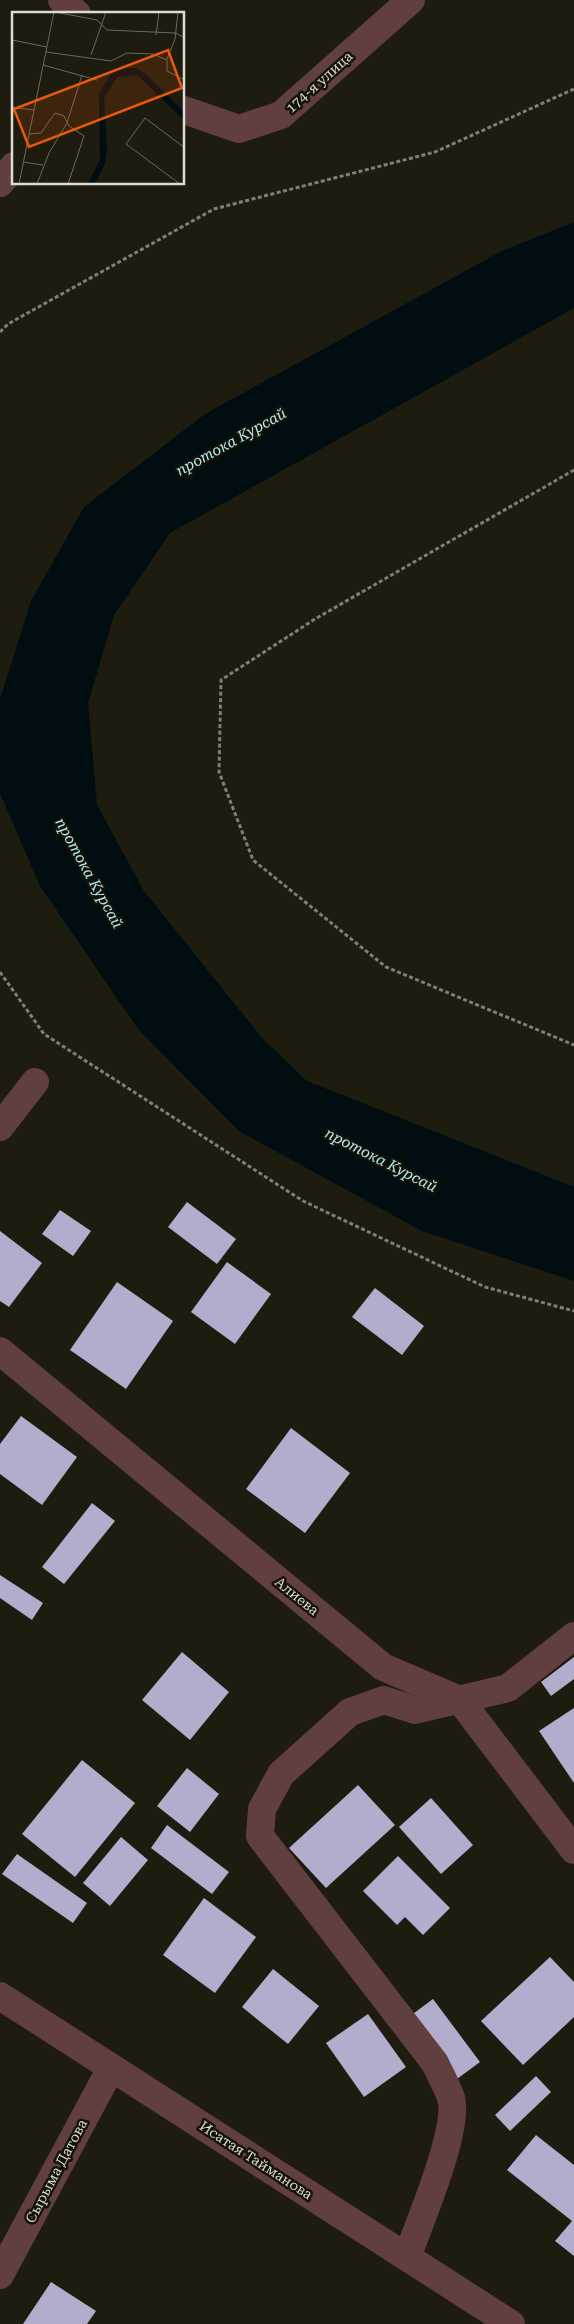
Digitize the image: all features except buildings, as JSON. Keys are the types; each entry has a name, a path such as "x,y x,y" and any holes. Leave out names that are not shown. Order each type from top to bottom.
{"street":[{"path":"62,0 75,12"},
{"name":"174-я улица","path":"185,110 239,129 281,116 411,0"},
{"path":"0,183 12,168"},
{"path":"0,1128 35,1082"},
{"name":"Алиева","path":"0,1351 383,1667 460,1700 574,1850"},
{"path":"407,2257 443,2156 452,2119 452,2099 434,2063 260,1836 262,1809 281,1774 350,1712 384,1700 415,1710 508,1688 574,1636"},
{"name":"Исатая Тайманова","path":"0,1996 511,2324"},
{"name":"Сырыма Датова","path":"0,2275 111,2068"}],"path":[{"path":"0,332 8,324 214,209 435,152 574,89"},
{"path":"574,470 315,619 221,680 219,772 253,860 386,967 574,1045"},
{"path":"0,972 44,1034 303,1201 486,1287 574,1311"}],"water":[{"name":"протока Курсай","path":"574,222 574,308 170,533 114,615 88,703 97,805 144,891 262,1038 307,1081 574,1187 574,1281 422,1231 239,1131 138,1029 40,886 0,793 0,699 31,601 84,507 205,414 502,251"}]}
